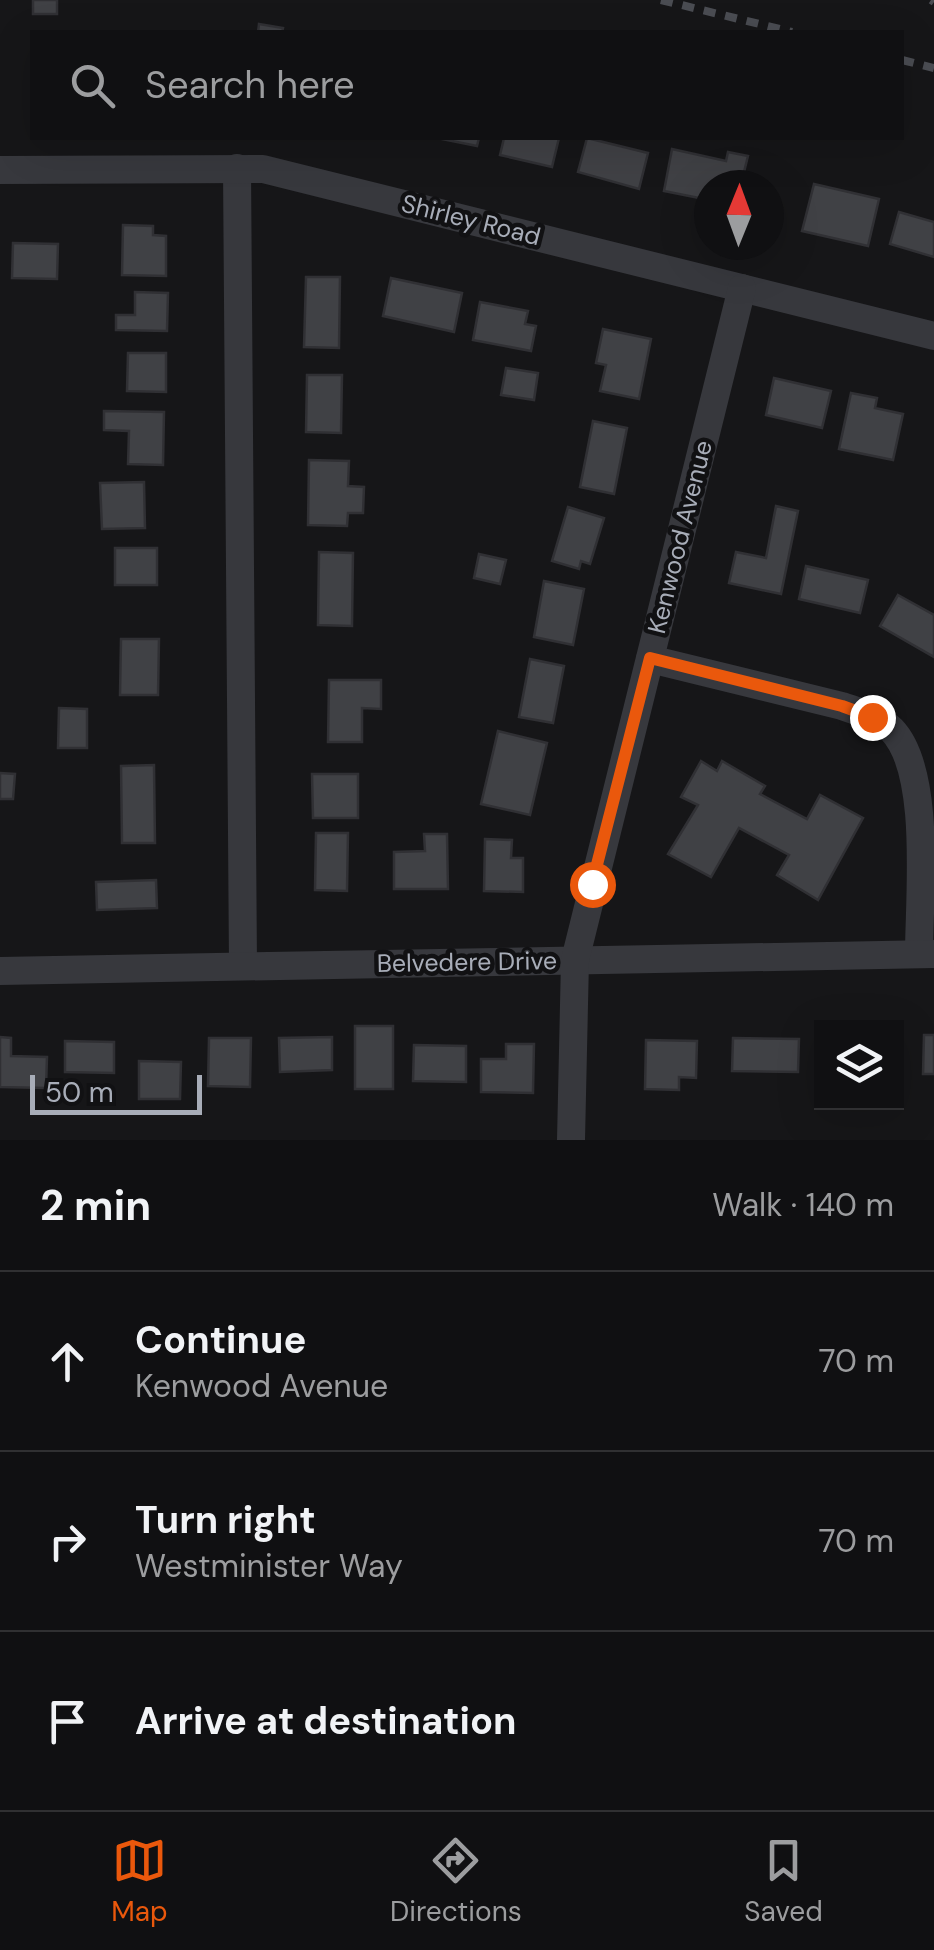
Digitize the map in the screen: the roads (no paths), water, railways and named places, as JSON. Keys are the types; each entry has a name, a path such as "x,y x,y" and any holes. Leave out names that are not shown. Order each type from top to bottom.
{"street":[{"path":"237,168 243,966"},
{"name":"Shirley Road","path":"0,170 263,169 934,336"},
{"name":"Kenwood Avenue","path":"571,1140 575,960 742,288"},
{"path":"650,658 842,706 891,729 908,759 919,807 927,954"},
{"name":"Belvedere Drive","path":"0,971 927,954"}],"railway":[{"path":"661,0 784,30"},
{"path":"904,60 934,68"}]}
